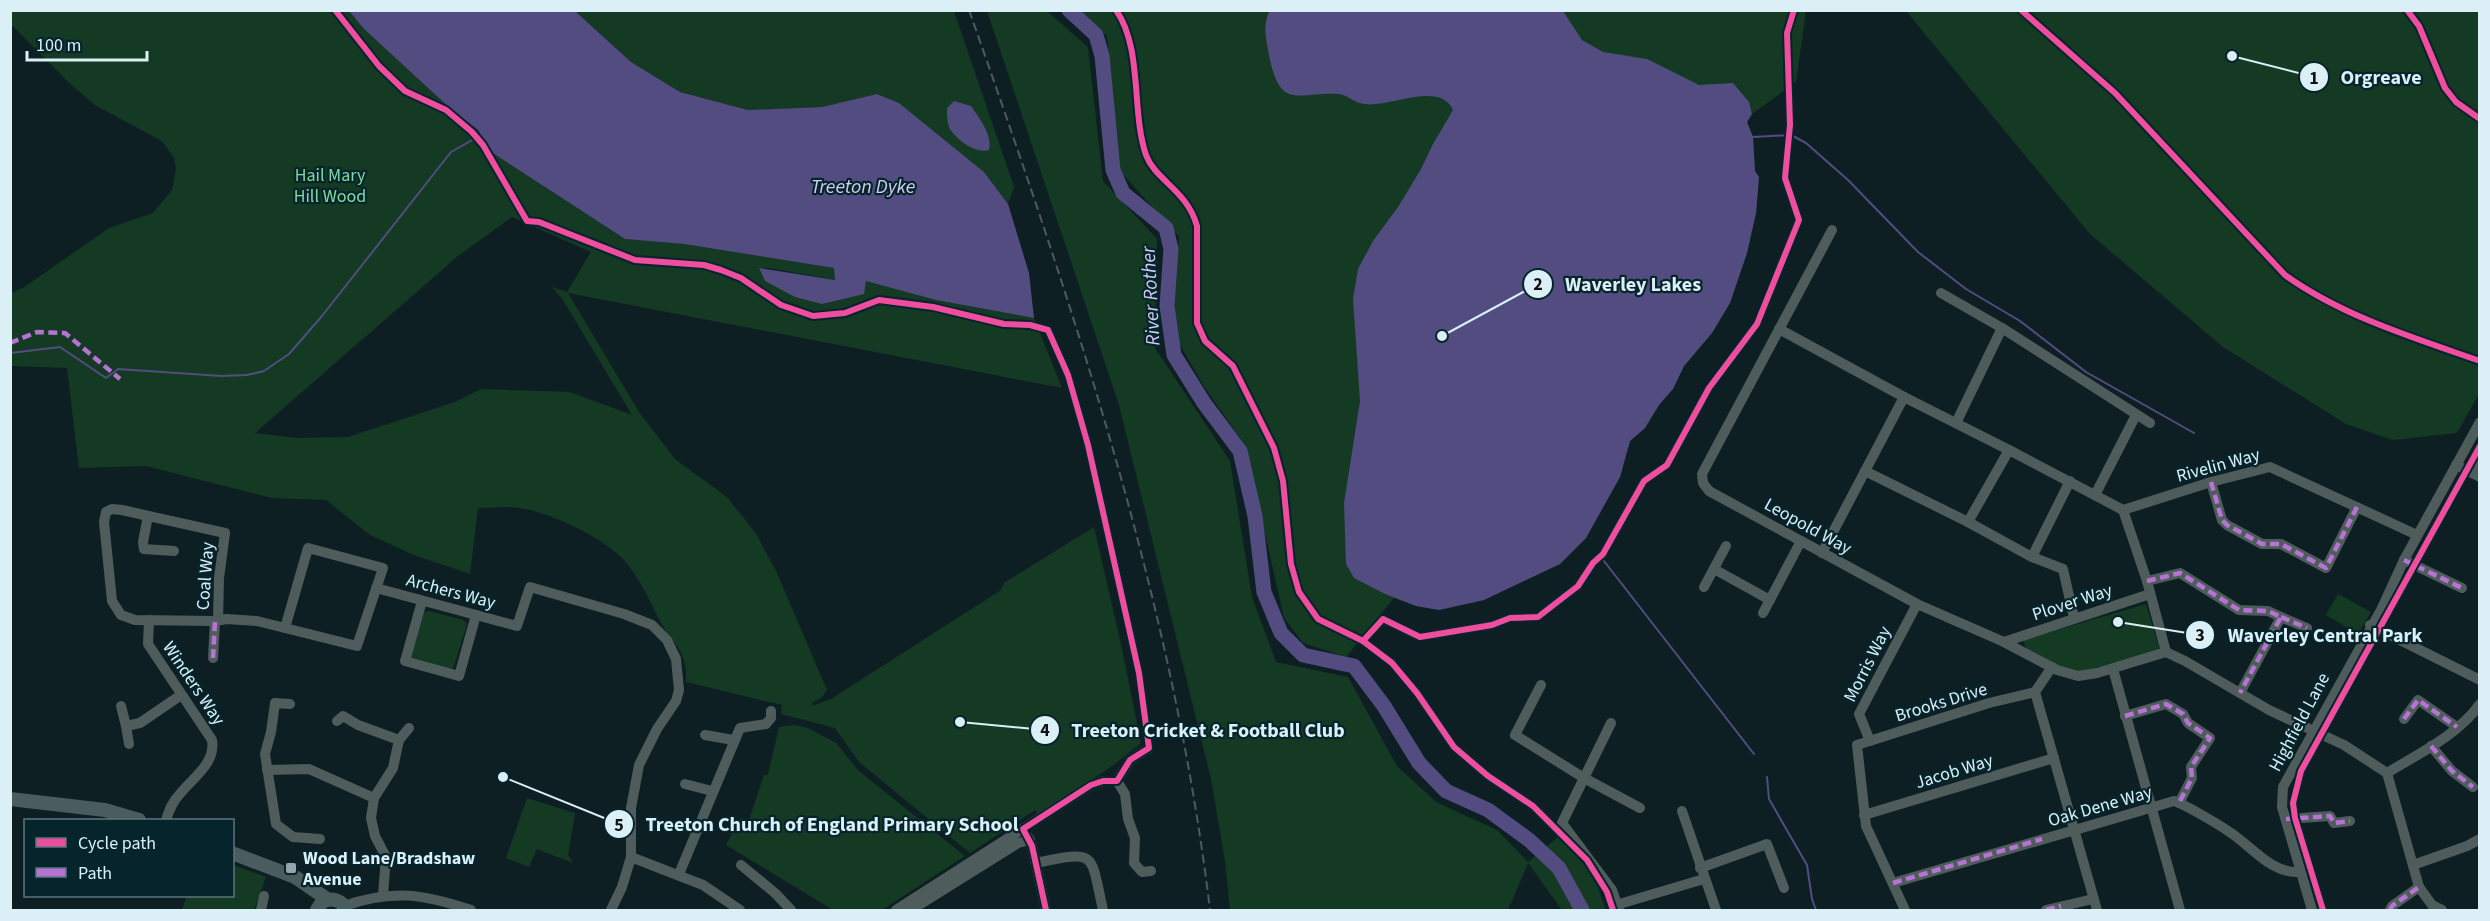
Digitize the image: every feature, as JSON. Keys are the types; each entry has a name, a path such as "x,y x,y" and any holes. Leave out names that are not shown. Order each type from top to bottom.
{"main road":[{"path":"10,799 105,810 136,819"},
{"path":"234,854 295,877 317,910 327,900"},
{"path":"299,882 327,900 337,900 345,908"}],"street":[{"name":"Leopold Way","path":"1832,230 1702,474 1703,483 1709,491 1917,604 2004,642 2052,667 2078,676 2113,669 2166,652"},
{"path":"1941,292 2002,328 2150,423"},
{"path":"1956,423 2002,328"},
{"path":"1779,329 1904,397 2070,481 2122,510 2147,581 2166,652 2312,731 2344,745 2387,773 2419,886 2432,905 2442,910"},
{"path":"1822,553 1904,397"},
{"path":"2095,495 2136,415"},
{"name":"Highfield Lane","path":"2312,910 2283,807 2283,787 2480,422"},
{"path":"1968,522 2009,450"},
{"path":"2456,465 2476,475 2480,459"},
{"name":"Rivelin Way","path":"2122,510 2211,482 2270,467 2417,535"},
{"path":"1865,471 1968,522 2032,557 2063,569 2074,618"},
{"path":"2032,557 2070,481"},
{"path":"2211,482 2224,523 2262,544 2281,544 2326,568 2357,507"},
{"path":"174,551 144,549 143,542 148,516 112,509 106,512 104,522 112,602 121,615 135,620 257,621 285,628 357,646 383,568 308,548 285,628"},
{"name":"Coal Way","path":"148,516 225,533 213,658"},
{"path":"1763,613 1802,541"},
{"path":"1704,587 1726,546"},
{"path":"2404,560 2462,588"},
{"path":"1714,569 1770,600"},
{"path":"2147,581 2180,573 2239,610 2268,611 2307,628"},
{"name":"Archers Way","path":"376,588 517,626 530,587 624,614 652,625 667,640 676,660 679,690 676,701 657,729 636,777 631,808 631,857"},
{"name":"Plover Way","path":"2004,642 2150,594"},
{"path":"422,600 405,661 459,676 476,615"},
{"name":"Morris Way","path":"1870,741 1859,714 1917,604"},
{"path":"2240,693 2281,617"},
{"name":"Winders Way","path":"149,620 148,644 212,740 213,750 207,765 177,796 166,819"},
{"path":"2370,625 2480,680"},
{"path":"2052,667 2035,692 2097,910"},
{"path":"2113,669 2180,910"},
{"path":"1541,685 1515,735 1584,778 1640,808"},
{"name":"Brooks Drive","path":"1864,815 1857,745 2035,692"},
{"path":"126,726 140,723 181,695"},
{"path":"2404,720 2418,700 2457,727"},
{"path":"290,704 275,703 265,754 276,824 294,837 320,839"},
{"path":"2125,716 2166,704 2182,714 2188,723 2210,738 2191,767 2192,778 2179,803"},
{"path":"121,706 129,744"},
{"path":"2387,773 2431,746 2457,727 2479,706"},
{"path":"679,874 733,740 740,728 766,724 771,717 771,711"},
{"path":"340,714 358,725 399,740"},
{"path":"1611,723 1562,823 1612,890 1618,908 1704,879"},
{"path":"383,895 386,857 372,827 374,798 393,768 399,740 409,728"},
{"path":"705,735 733,740"},
{"path":"2431,746 2452,771 2472,787"},
{"path":"896,910 1091,785 1117,781 1130,760 1149,748"},
{"name":"Jacob Way","path":"1864,815 2054,758"},
{"path":"267,770 309,769 374,798"},
{"path":"1117,781 1125,795 1128,819 1135,838 1134,863 1142,872 1151,872"},
{"path":"685,784 712,791"},
{"name":"Oak Dene Way","path":"1893,883 2174,801 2228,831 2254,854 2290,873 2300,872"},
{"path":"1682,811 1716,910"},
{"path":"1864,815 1866,826 1905,910"},
{"path":"2286,819 2330,816 2334,823 2350,821"},
{"path":"1023,829 1030,840 1046,910"},
{"path":"2413,865 2467,846 2480,839"},
{"path":"919,908 1018,843 1030,840"},
{"path":"1700,868 1767,844 1784,888"},
{"path":"1036,863 1074,855 1087,858 1093,864 1103,910"},
{"path":"611,910 622,886 631,857 679,874 720,895 740,910"},
{"path":"741,865 775,893 791,910"},
{"path":"2390,910 2392,906 2419,886"},
{"path":"345,908 383,895 416,896 445,901 471,910"},
{"path":"261,910 264,896"},
{"path":"2046,910 2093,899"}],"green space":[{"name":"Hail Mary Hill Wood","path":"11,11 349,11 364,29 453,111 478,130 491,152 625,239 684,244 835,268 836,280 759,268 765,281 865,280 936,300 1034,318 1062,388 568,293 639,412 675,459 727,497 757,535 777,573 827,690 822,697 812,703 812,706 831,699 1001,590 1004,583 1094,527 1141,743 1115,764 1038,815 1035,810 970,853 859,762 835,728 781,714 782,705 686,682 685,663 679,649 660,621 634,572 622,558 602,542 560,520 520,508 478,508 470,574 414,555 370,535 326,500 272,498 146,466 79,468 67,368 11,366 11,293 23,288 109,228 153,213 172,190 176,168 174,158 162,141 95,105 69,83 11,24","holes":["512,217 591,252 567,292 552,287 563,300 632,415 570,392 481,389 455,402 348,437 296,438 255,433 458,256"]},
{"path":"575,11 954,11 1014,187 1008,204 984,172 899,103 877,94 822,107 748,110 680,92 631,62"},
{"path":"987,11 1047,11 1088,47 1103,181 1157,239 1155,348 1230,461 1252,597 1276,662 1348,677 1397,766 1436,802 1497,830 1528,862 1558,837 1593,874 1606,910 1562,910 1528,863 1508,910 1230,910 1225,861 1211,779 1119,405"},
{"path":"1080,11 1806,11 1796,82 1752,114 1747,122 1753,137 1755,171 1759,177 1756,213 1747,253 1730,303 1712,333 1684,366 1673,389 1659,405 1645,428 1630,441 1620,477 1586,538 1560,564 1484,600 1439,610 1416,606 1394,598 1346,657 1303,643 1284,618 1245,445 1205,388 1176,338 1174,292 1179,237 1120,171 1107,36"},
{"path":"1906,11 2479,11 2479,394 2457,433 2393,440 2346,424 2223,347 2090,234"},
{"path":"2338,594 2371,612 2358,634 2326,615"},
{"path":"2146,604 2160,651 2079,672 2067,670 2027,651 2023,640"},
{"path":"429,611 463,620 467,624 451,670 411,657 424,612"},
{"path":"794,725 808,728 836,743 859,771 965,856 882,910 833,910 726,845 740,818 749,820 764,775 768,775 779,727"},
{"path":"527,798 575,813 568,855 573,863 537,849 529,867 506,858"},
{"path":"234,865 266,877 254,910 182,909 187,897 234,897"}],"water":[{"path":"1270,10 1563,11 1582,40 1603,52 1647,59 1699,85 1733,83 1749,102 1752,114 1747,122 1753,137 1755,171 1759,177 1756,213 1747,253 1730,303 1712,333 1684,366 1673,389 1659,405 1645,428 1630,441 1620,477 1586,538 1560,564 1484,600 1439,610 1416,606 1385,594 1354,578 1346,564 1344,503 1360,401 1353,299 1358,269 1373,241 1398,207 1421,169 1453,110 1446,101 1437,97 1413,97 1364,104 1339,94 1292,95 1285,91 1273,73 1265,32"},
{"name":"Treeton Dyke","path":"349,11 575,11 631,62 680,92 748,110 822,107 877,94 899,103 984,172 1008,204 1029,273 1034,318 936,300 866,281 864,294 822,304 795,297 765,281 759,268 835,280 834,268 684,244 625,239 491,152 478,130 453,111 364,29"},
{"path":"954,101 971,106 987,133 989,150 972,148 952,132 948,123 947,108"}],"waterway":[{"name":"River Rother","path":"1069,10 1096,35 1102,56 1113,170 1123,193 1166,228 1171,249 1167,306 1174,355 1204,403 1240,451 1255,516 1264,592 1281,633 1303,655 1354,666 1384,706 1419,763 1446,791 1488,810 1529,840 1559,868 1582,910"},
{"path":"10,353 60,347 106,378 118,369 221,376 247,375 264,371 289,354 322,316 451,152 481,135"},
{"path":"1753,137 1791,135 1806,143 1848,180 1918,252 1966,289 2020,321 2086,372 2194,433"},
{"path":"1604,561 1754,754"},
{"path":"1767,777 1769,799 1807,865 1816,910"}],"railway":[{"path":"969,10 1081,342 1145,567 1171,680 1193,795 1210,910"}],"marked path":[{"path":"10,343 37,332 65,333 120,379"},
{"path":"2211,482 2222,520 2227,525 2262,544 2281,544 2326,568 2357,507"},
{"path":"2404,560 2462,588"},
{"path":"2147,581 2180,573 2239,610 2268,611 2281,617 2240,693"},
{"path":"2281,617 2307,628"},
{"path":"213,658 215,621"},
{"path":"2404,719 2418,700 2457,727"},
{"path":"2125,716 2166,704 2183,714 2188,723 2210,738 2191,767 2192,778 2179,803"},
{"path":"2431,746 2452,771 2473,787"},
{"path":"2286,819 2330,816 2334,823 2350,821"},
{"path":"1893,883 2042,839"},
{"path":"2390,910 2392,906 2419,887"},
{"path":"2046,910 2061,906"}],"cycle path":[{"path":"335,10 379,66 405,91 446,110 472,132 483,145 527,221 539,222 635,260 704,265 721,270 741,278 781,305 813,316 845,313 879,300 933,307 1004,324 1030,325 1048,330 1068,375 1088,445 1139,673 1149,748 1130,760 1117,781 1103,781 1091,785 1023,829 1032,846 1046,910"},
{"path":"1116,10 1130,43 1139,119 1146,155 1156,172 1186,203 1197,226 1197,323 1205,341 1233,366 1274,448 1283,481 1291,564 1299,592 1318,619 1363,641 1392,663 1417,693 1454,747 1488,776 1533,806 1587,860 1607,892 1613,910"},
{"path":"1363,641 1383,619 1420,637 1492,625 1510,618 1538,617 1578,586 1593,563 1603,554 1644,481 1667,465 1709,388 1757,324 1799,220 1785,178 1790,125 1787,33 1794,10"},
{"path":"2021,10 2115,93 2285,275 2307,290 2354,314 2480,361"},
{"path":"2407,10 2419,26 2445,88 2456,102 2480,119"},
{"path":"2323,910 2295,818 2293,803 2301,771 2480,446"}],"place":[{"name":"Orgreave","path":"2232,56"},
{"name":"Waverley Lakes","path":"1442,336"},
{"name":"Waverley Central Park","path":"2118,622"},
{"name":"Treeton Cricket & Football Club","path":"960,722"},
{"name":"Treeton Church of England Primary School","path":"503,777"},
{"name":"Wood Lane/Bradshaw Avenue","path":"291,868"}]}
